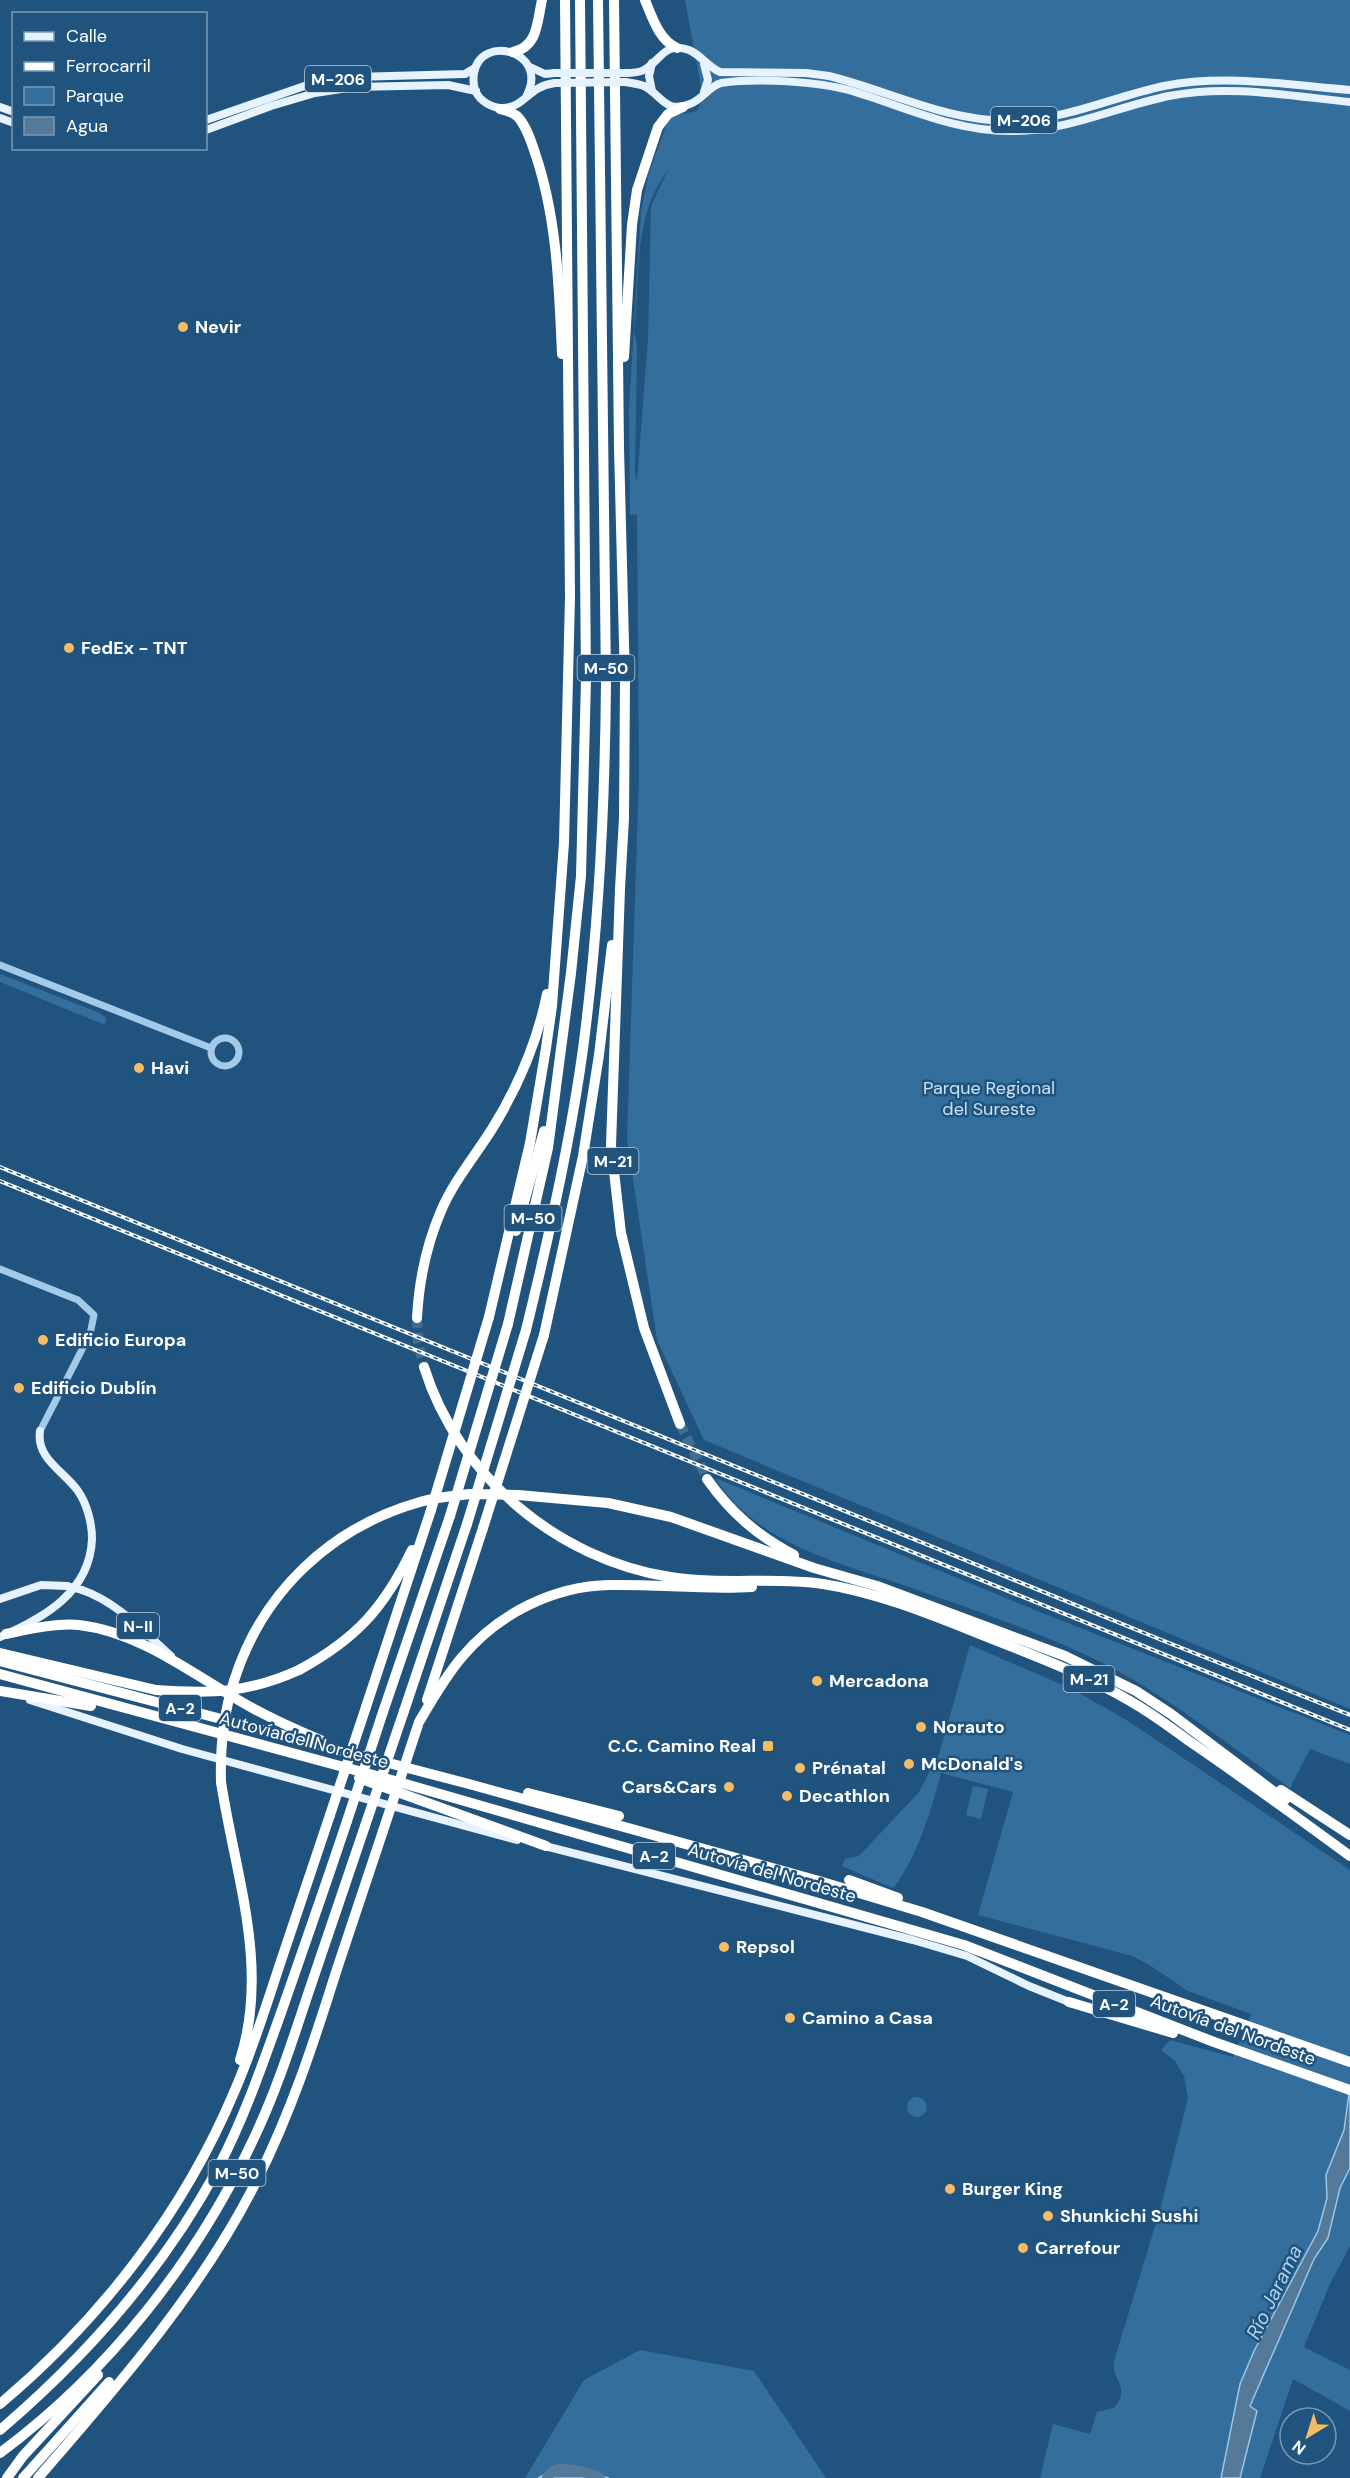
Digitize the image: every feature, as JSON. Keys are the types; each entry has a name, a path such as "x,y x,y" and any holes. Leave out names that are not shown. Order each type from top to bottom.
{"highway":[{"path":"513,52 523,50 534,38 542,0"},
{"name":"M-50","path":"0,2404 70,2340 126,2275 168,2216 235,2092 430,1514 489,1317 530,1143 546,1048 564,843 568,753 570,597 565,0"},
{"name":"M-50","path":"0,2430 35,2400 110,2326 158,2263 200,2200 250,2099 450,1516 508,1324 539,1193 553,1110 581,876 585,790 586,680 580,0"},
{"name":"M-50","path":"0,2453 50,2412 99,2365 156,2298 196,2245 237,2172 268,2106 467,1524 526,1330 549,1239 567,1151 579,1073 592,964 602,844 606,682 598,0"},
{"name":"M-50","path":"38,2478 174,2312 212,2258 256,2183 290,2109 314,2044 544,1335 583,1156 599,1055 620,889 624,818 625,712 614,0"},
{"path":"645,0 659,31 671,45 677,48"},
{"path":"620,475 632,225 637,190 658,127 668,114 683,107"},
{"path":"500,109 512,112 519,117 525,129 543,176 551,213 558,281 569,493"},
{"name":"M-21","path":"620,889 611,1145 621,1233 644,1328 680,1424"},
{"path":"417,1318 419,1282 438,1218 456,1184 506,1105 523,1071 537,1034 555,951"},
{"path":"489,1317 529,1191 546,1124 553,1110"},
{"name":"M-21","path":"424,1367 433,1397 467,1454 516,1506 564,1538 614,1563 669,1577 823,1584 869,1595 971,1630 1088,1678 1130,1701 1350,1856"},
{"name":"M-21","path":"707,1479 738,1518 793,1555 1065,1656 1136,1691 1209,1742 1350,1848"},
{"name":"M-21","path":"203,2155 231,2090 243,2050 252,1977 247,1909 228,1828 221,1782 225,1708 249,1641 278,1594 313,1558 351,1531 386,1513 422,1501 470,1494 518,1495 608,1503 671,1517 850,1578"},
{"path":"0,1651 156,1690 201,1694 239,1690 271,1682 323,1657 348,1639 372,1615 402,1571 430,1514"},
{"path":"419,1724 439,1687 462,1656 517,1610 539,1600 565,1591 609,1585 721,1589 791,1582"},
{"path":"3,1635 55,1625 79,1625 112,1632 190,1671 274,1721 359,1757"},
{"name":"Autovía del Nordeste","path":"0,1661 469,1784 819,1881 922,1912 1348,2062"},
{"name":"Autovía del Nordeste","path":"0,1674 291,1755 388,1779 964,1945 1214,2042 1350,2090"},
{"path":"0,1691 45,1697 176,1722"},
{"path":"1188,1740 1350,1864"},
{"path":"1209,1742 1350,1835"},
{"path":"291,1755 546,1846"},
{"path":"469,1784 486,1784 619,1815"},
{"path":"849,1880 905,1901 922,1912"},
{"path":"1069,2002 1182,2036 1214,2042"},
{"path":"7,2478 56,2418 104,2369 158,2300 196,2245"},
{"path":"23,2478 165,2319 212,2258"}],"main road":[{"path":"500,109 513,107 544,84 625,78 644,70 660,54 677,48"},
{"name":"M-206","path":"677,48 694,53 712,69 728,73 781,72 829,76 943,112 965,118 989,120 1033,120 1153,89 1197,81 1224,80 1350,90"},
{"name":"M-206","path":"207,120 316,82 353,77 465,74 475,68 490,52 500,50 513,52"},
{"path":"513,52 530,67 545,74 625,78 652,91 661,102 683,107"},
{"path":"703,60 708,80 704,92"},
{"path":"652,63 649,76 652,91"},
{"path":"527,95 532,85 530,67"},
{"path":"475,68 473,81 476,91"},
{"name":"M-206","path":"683,107 694,103 712,86 729,82 807,84 851,91 939,122 1010,132 1058,127 1168,96 1198,91 1264,93 1350,102"},
{"name":"M-206","path":"207,130 271,106 315,93 354,87 448,85 476,91 488,105 500,109"},
{"path":"3,1635 48,1612 64,1601 83,1578 90,1556 92,1531 84,1501 72,1484 44,1454 39,1442 40,1431"},
{"name":"N-II","path":"0,1599 41,1585 67,1586 95,1594 120,1610 190,1671"},
{"path":"0,1697 35,1701 216,1758 426,1816 913,1940 967,1956 1029,1986 1069,2002"}],"street":[{"path":"0,965 211,1048"},
{"path":"228,1039 235,1043 238,1056 231,1065 219,1065 213,1060 211,1048 219,1040 228,1039"},
{"path":"0,1269 78,1300 94,1315 90,1334 40,1431"}],"green space":[{"name":"Parque Regional del Sureste","path":"685,0 1350,0 1350,1709 704,1440 657,1340 627,1139 639,776 637,514 630,515 629,409 641,211 649,173 667,123 673,116 697,111 703,98","holes":["668,170 651,206 648,338 637,481 635,472 637,344 634,332 640,248 648,207 656,188"]},
{"path":"0,974 100,1013 106,1018 105,1025 0,982"},
{"path":"715,1478 1035,1610 1350,1735 1350,1764 1310,1749 1290,1788 1164,1699 1084,1654 1020,1627 828,1559 777,1535 754,1520 733,1501"},
{"path":"970,1645 1072,1689 1128,1721 1350,1870 1350,2246 1330,2284 1304,2347 1350,2370 1350,2411 1293,2379 1284,2406 1278,2406 1278,2424 1260,2478 1040,2478 1053,2424 1090,2434 1097,2412 1114,2408 1121,2395 1114,2361 1160,2210 1188,2098 1184,2076 1175,2061 1161,2050 1170,2040 1233,2057 1251,2014 1188,1991 1132,1956 978,1915 1013,1792 941,1773 916,1849 893,1888 842,1866 845,1859 859,1856 919,1792 939,1754"},
{"path":"973,1786 988,1789 981,1819 966,1815"},
{"path":"917,2097 924,2100 927,2107 924,2114 917,2117 910,2114 907,2107 910,2100"},
{"path":"640,2350 754,2371 826,2478 525,2478 584,2380"}],"water":[{"path":"1350,2086 1350,2168 1340,2188 1328,2238 1314,2259 1250,2406 1257,2411 1240,2478 1221,2478 1240,2384 1254,2351 1318,2231 1327,2198 1326,2175 1344,2130"},
{"path":"578,2471 609,2478 538,2478 546,2474"}],"waterway":[{"name":"Río Jarama","path":"547,2478 558,2469 574,2470 600,2478"}],"tunnel":[{"path":"417,1318 418,1342 424,1367"},
{"path":"680,1424 707,1479"}],"railway":[{"path":"0,1167 1350,1715"},
{"path":"0,1181 1350,1730"}],"place":[{"name":"Nevir","path":"183,327"},
{"name":"FedEx - TNT","path":"69,648"},
{"name":"Havi","path":"139,1068"},
{"name":"Edificio Europa","path":"43,1340"},
{"name":"Edificio Dublín","path":"19,1388"},
{"name":"Mercadona","path":"817,1681"},
{"name":"Norauto","path":"921,1727"},
{"name":"C.C. Camino Real","path":"768,1746"},
{"name":"McDonald's","path":"909,1764"},
{"name":"Prénatal","path":"800,1768"},
{"name":"Cars&Cars","path":"729,1787"},
{"name":"Decathlon","path":"787,1796"},
{"name":"Repsol","path":"724,1947"},
{"name":"Camino a Casa","path":"790,2018"},
{"name":"Burger King","path":"950,2189"},
{"name":"Shunkichi Sushi","path":"1048,2216"},
{"name":"Carrefour","path":"1023,2248"}]}
